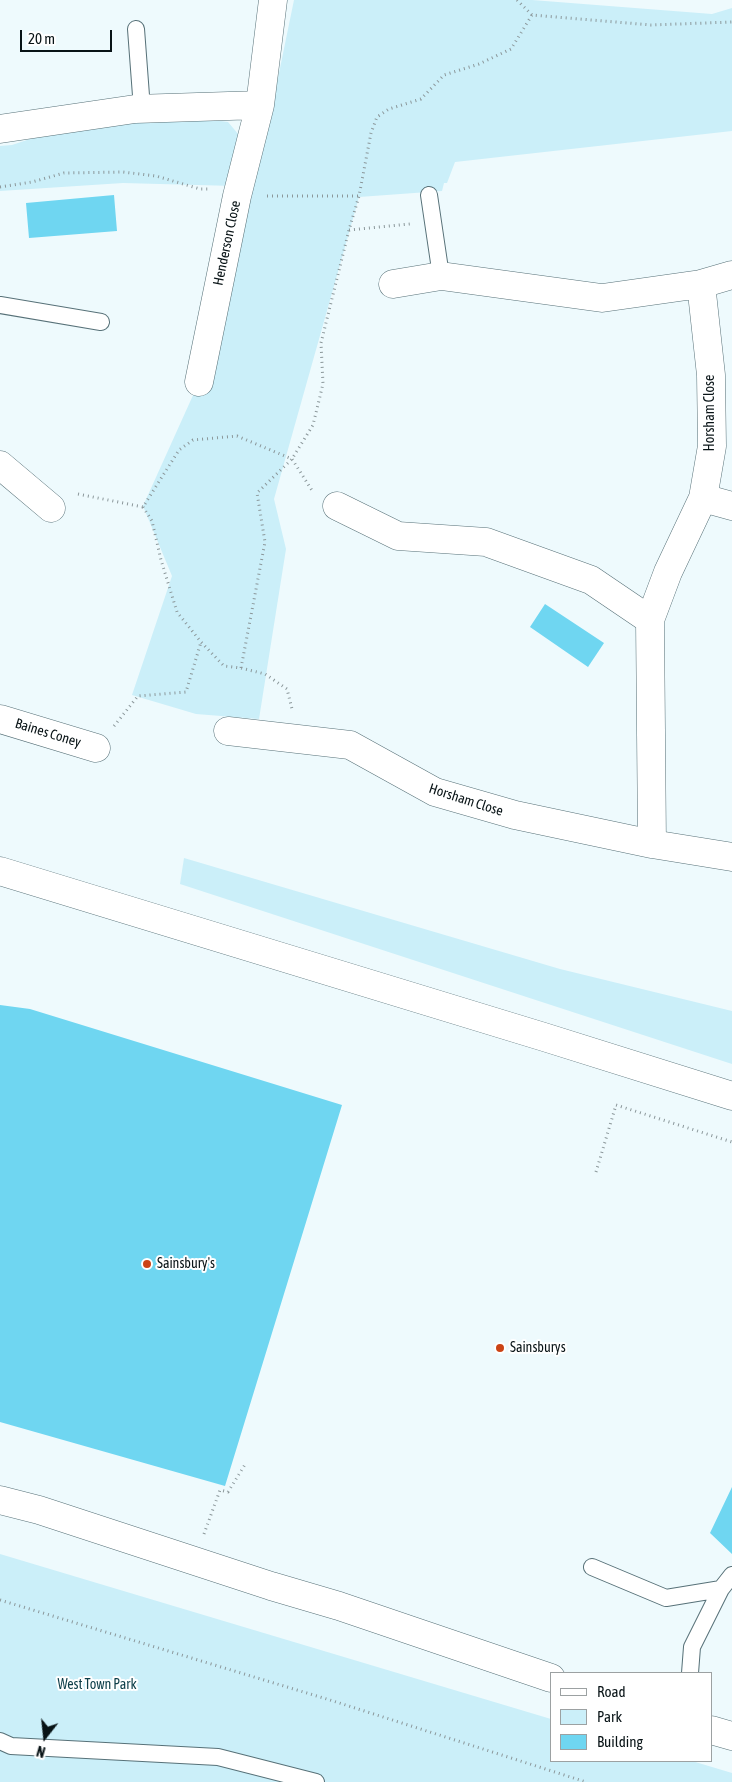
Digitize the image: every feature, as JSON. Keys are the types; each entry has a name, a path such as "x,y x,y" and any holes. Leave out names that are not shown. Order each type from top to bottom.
{"street":[{"name":"Henderson Close","path":"199,382 238,193 260,105 273,0"},
{"path":"0,129 142,109 260,105"},
{"path":"393,284 441,276 602,298 701,284 732,274"},
{"name":"Horsham Close","path":"652,844 650,620 668,572 703,498 712,446 711,375 701,284"},
{"path":"0,465 51,508"},
{"path":"703,498 732,506"},
{"path":"337,506 398,536 486,542 591,580 650,620"},
{"name":"Baines Coney","path":"0,719 96,748"},
{"name":"Horsham Close","path":"228,731 350,745 435,792 515,815 652,844 732,857"},
{"path":"0,871 732,1096"},
{"path":"0,1500 39,1510 338,1606 550,1678"},
{"path":"712,1730 732,1736"}],"lane":[{"path":"136,29 142,109"},
{"path":"429,195 441,276"},
{"path":"0,305 101,322"},
{"path":"592,1567 666,1598 721,1589"},
{"path":"690,1672 692,1647 721,1589 732,1575"},
{"path":"0,1741 11,1746 218,1757 316,1782"}],"path":[{"path":"517,0 532,15 651,25 732,22"},
{"path":"241,668 265,542 257,493 292,459 313,424 322,384 321,343 359,196 371,133 377,117 389,109 421,99 444,75 479,64 512,48 532,15"},
{"path":"0,187 32,182 64,173 123,172 156,176 200,189 238,193 359,196"},
{"path":"349,230 432,221"},
{"path":"142,507 179,450 193,440 237,436 292,459 313,492 337,506"},
{"path":"51,508 70,492 142,507 152,520 161,560 177,612 201,642 224,666 265,674 287,689 293,712 294,738"},
{"path":"96,748 138,696 186,692 201,642"},
{"path":"596,1172 616,1105 732,1142"},
{"path":"204,1536 220,1490 228,1492 246,1462"},
{"path":"0,1600 330,1700 586,1782"}],"green space":[{"path":"294,0 532,0 712,14 732,8 732,131 455,162 442,191 359,197 274,499 286,549 259,719 196,714 132,695 172,576 143,506 199,382 272,107"},
{"path":"185,116 228,122 239,135 234,186 123,183 0,191 0,146 12,145 60,129"},
{"path":"184,858 560,969 732,1011 732,1064 180,884"},
{"name":"West Town Park","path":"0,1554 550,1719 550,1762 695,1762 732,1773 732,1782 0,1782"}],"building":[{"path":"114,195 117,231 29,238 26,203"},
{"path":"545,604 604,643 588,667 530,627"},
{"name":"Sainsbury's","path":"0,1005 30,1009 342,1105 225,1486 0,1422"},
{"path":"732,1487 732,1554 710,1533"}],"place":[{"name":"Sainsbury's","path":"147,1264"},
{"name":"Sainsburys","path":"500,1348"}]}
